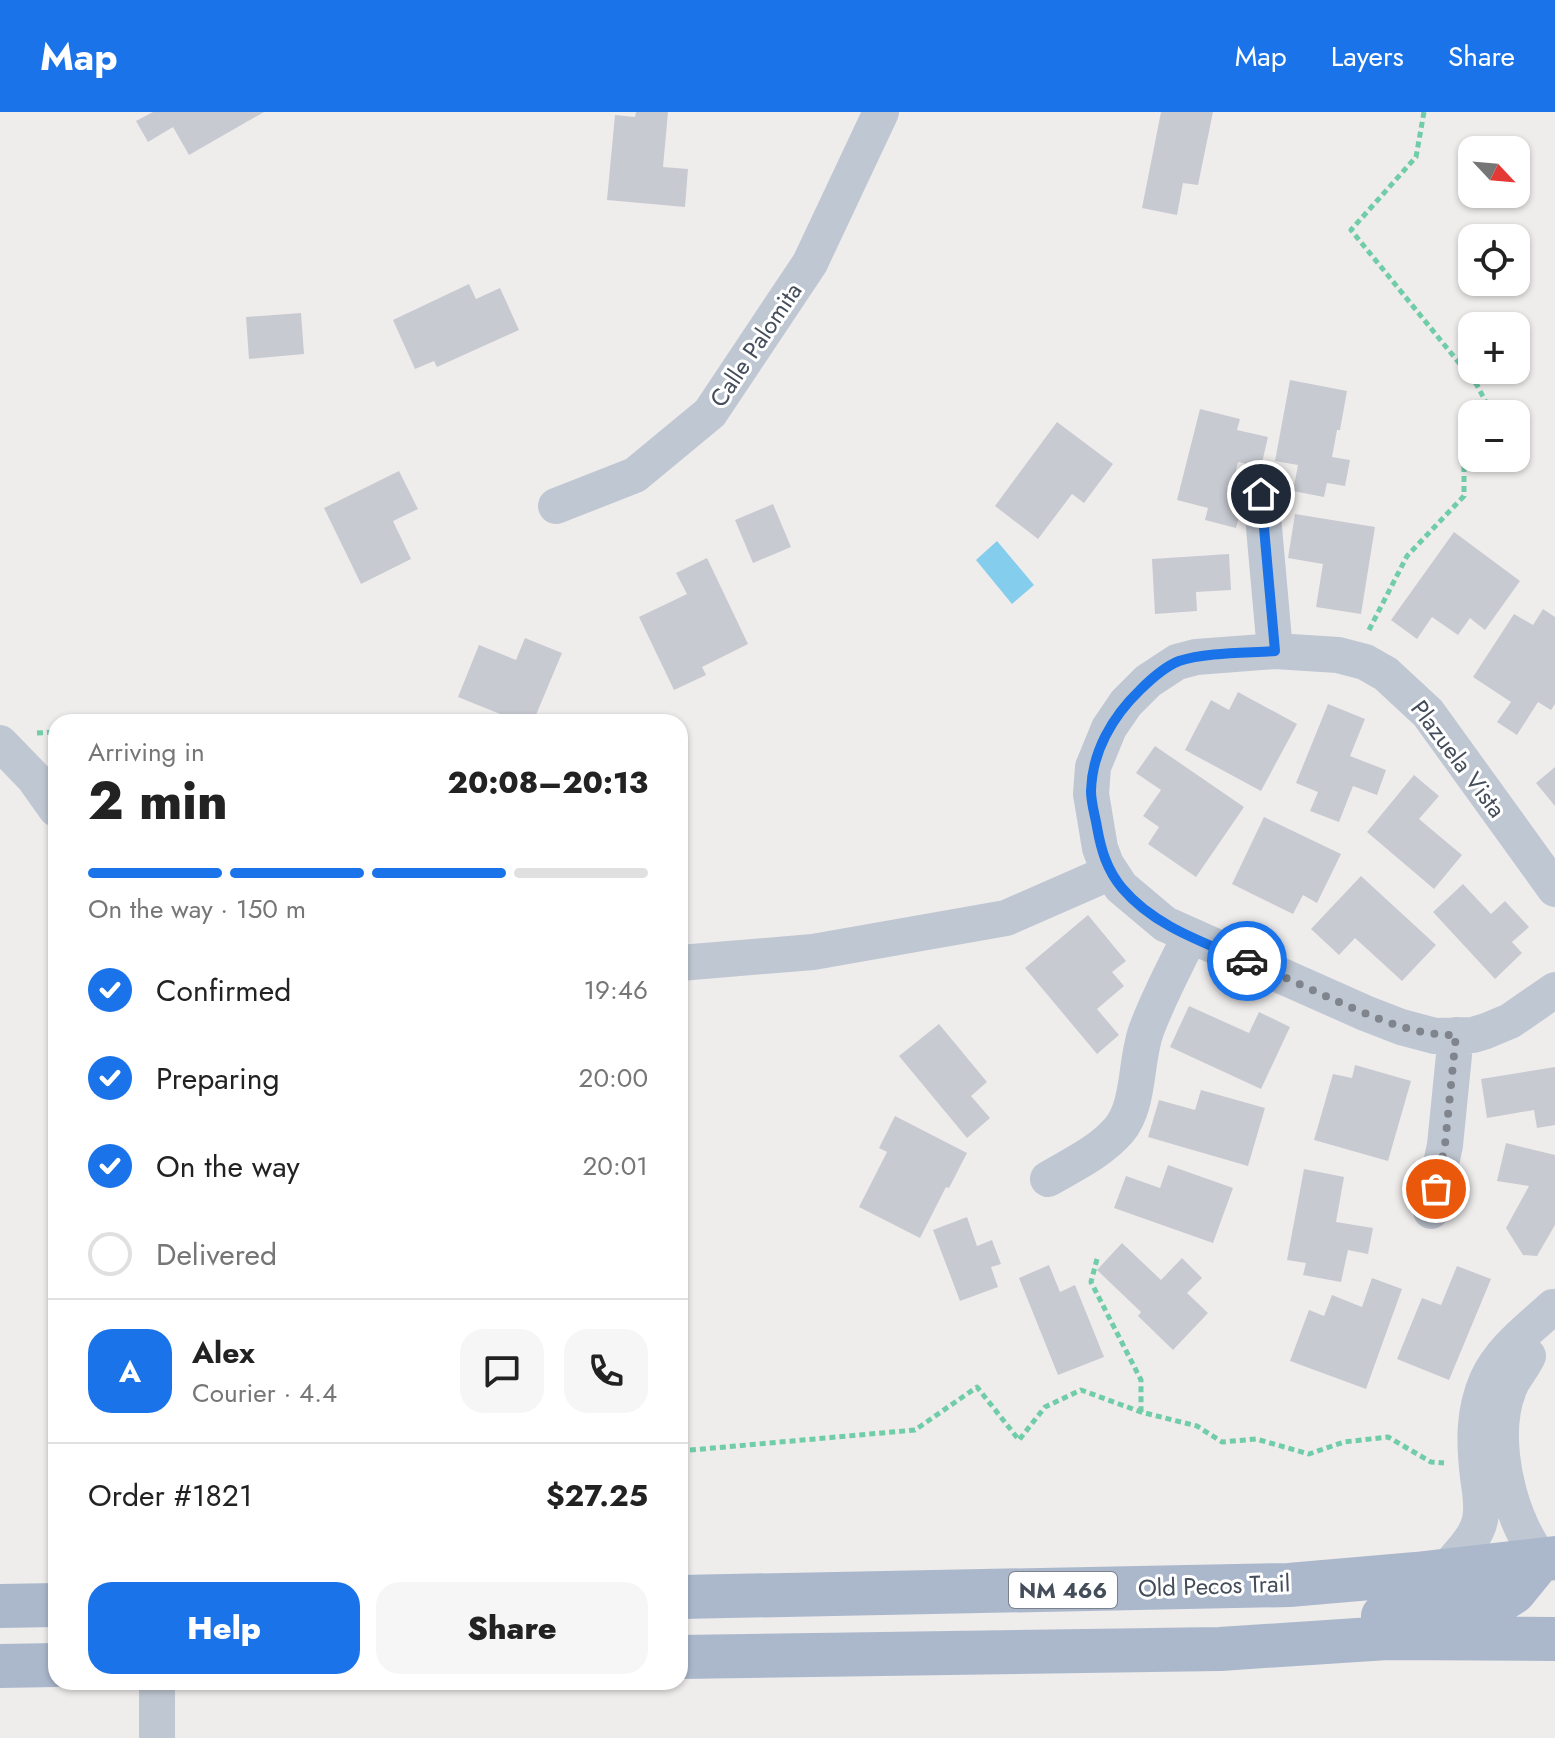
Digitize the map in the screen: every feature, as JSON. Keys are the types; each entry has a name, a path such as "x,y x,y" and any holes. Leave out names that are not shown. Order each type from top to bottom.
{"main road":[{"name":"Old Pecos Trail","path":"688,1597 1289,1585 1548,1559"},
{"path":"1220,1649 1380,1616 1500,1601 1514,1592 1548,1559"},
{"path":"0,1606 48,1605"},
{"path":"688,1657 1220,1649 1387,1638 1555,1617"},
{"path":"1387,1638 1555,1639"},
{"path":"0,1666 48,1665"}],"street":[{"name":"Calle Palomita","path":"556,506 635,475 710,413 810,263 881,112"},
{"path":"1261,494 1275,651"},
{"name":"Plazuela Vista","path":"1549,870 1428,713 1386,674 1365,662 1338,655 1275,651 1196,657 1177,662 1148,681 1126,703 1109,728 1093,767 1091,794 1100,848 1106,864 1121,887 1165,924 1389,1022 1435,1036 1473,1035 1510,1021 1555,990"},
{"path":"0,743 34,778 48,798"},
{"path":"688,962 813,952 1006,918 1111,872"},
{"path":"1048,1179 1098,1149 1127,1119 1133,1104 1146,1033 1190,936"},
{"path":"1431,1211 1445,1145 1456,1035"},
{"path":"1548,1559 1522,1527 1501,1457 1503,1412 1511,1384 1554,1306"},
{"path":"1446,1570 1473,1538 1480,1521 1482,1504 1475,1422 1488,1377 1504,1352 1554,1306"},
{"path":"157,1690 157,1738"}],"path":[{"path":"1424,112 1416,157 1351,230 1477,385 1485,400"},
{"path":"1353,659 1407,556 1464,496 1464,472"},
{"path":"1097,1259 1091,1282 1141,1380 1141,1412"},
{"path":"688,1450 915,1430 977,1387 1019,1440 1045,1407 1081,1390 1141,1412 1197,1426 1222,1442 1256,1439 1309,1454 1344,1442 1388,1437 1431,1462 1457,1464"}],"water":[{"path":"997,541 1034,585 1012,604 976,560"}],"building":[{"path":"153,112 264,112 189,155 173,127 148,142 136,121"},
{"path":"636,112 668,112 663,167 688,169 685,207 607,200 615,115 635,117"},
{"path":"1161,112 1213,112 1198,185 1183,183 1177,215 1142,208"},
{"path":"469,284 476,299 500,288 519,330 437,367 434,361 415,369 393,320"},
{"path":"301,313 304,354 249,359 246,317"},
{"path":"1290,380 1347,391 1332,457 1350,460 1345,486 1327,483 1324,497 1293,491 1298,465 1275,461"},
{"path":"1200,409 1240,419 1237,430 1268,437 1261,467 1238,462 1230,496 1244,499 1236,528 1205,520 1208,508 1177,500"},
{"path":"1057,422 1113,464 1084,503 1072,494 1038,539 995,506"},
{"path":"399,471 418,509 393,521 411,559 361,584 324,508"},
{"path":"773,504 791,547 753,563 735,520"},
{"path":"1295,514 1375,527 1361,614 1316,607 1323,564 1288,558"},
{"path":"1454,532 1520,581 1485,630 1470,618 1458,635 1432,617 1417,639 1391,620"},
{"path":"1229,554 1231,590 1196,592 1197,611 1155,614 1152,559"},
{"path":"707,558 748,644 702,667 706,675 674,690 639,617 687,594 676,573"},
{"path":"1543,609 1555,617 1555,704 1551,710 1538,702 1517,735 1497,722 1511,702 1473,677 1514,614 1533,625"},
{"path":"525,638 562,653 536,714 500,714 458,697 479,645 516,660"},
{"path":"1238,692 1297,724 1261,791 1185,750 1211,700 1229,710"},
{"path":"1328,704 1365,719 1350,756 1386,770 1377,795 1353,786 1339,822 1310,811 1318,792 1296,783"},
{"path":"1155,746 1244,807 1196,877 1148,844 1159,827 1143,816 1161,790 1136,773"},
{"path":"1555,767 1555,806 1536,783"},
{"path":"1414,775 1439,796 1419,819 1462,855 1434,889 1367,832"},
{"path":"1264,817 1341,854 1317,903 1303,895 1293,914 1232,884"},
{"path":"1361,876 1436,945 1402,981 1355,938 1339,955 1311,929"},
{"path":"1463,884 1491,914 1505,901 1529,927 1512,942 1522,953 1495,979 1433,912"},
{"path":"1088,915 1126,961 1112,972 1124,986 1097,1009 1119,1035 1097,1054 1025,968"},
{"path":"1189,1006 1249,1033 1259,1012 1290,1027 1261,1089 1170,1047"},
{"path":"939,1024 987,1082 971,1096 990,1118 967,1138 899,1056"},
{"path":"1355,1065 1411,1081 1388,1161 1314,1140 1333,1074 1352,1078"},
{"path":"1555,1067 1555,1125 1537,1128 1534,1110 1487,1118 1481,1079"},
{"path":"1201,1090 1265,1108 1248,1166 1148,1137 1159,1100 1195,1110"},
{"path":"895,1116 967,1153 920,1238 859,1207 887,1152 879,1148"},
{"path":"1506,1143 1555,1155 1555,1225 1537,1256 1523,1255 1506,1228 1529,1186 1497,1181"},
{"path":"1168,1165 1233,1188 1213,1243 1114,1208 1126,1176 1160,1188"},
{"path":"1304,1169 1344,1177 1336,1222 1373,1228 1368,1254 1348,1250 1341,1282 1303,1275 1306,1263 1287,1260"},
{"path":"967,1217 977,1246 992,1240 1001,1264 991,1267 998,1287 960,1301 933,1230"},
{"path":"1122,1243 1161,1280 1182,1258 1202,1278 1187,1293 1208,1313 1173,1350 1138,1316 1141,1312 1097,1270"},
{"path":"1049,1265 1060,1292 1075,1285 1104,1357 1058,1375 1019,1278"},
{"path":"1457,1266 1491,1279 1449,1380 1397,1359 1422,1298 1441,1305"},
{"path":"1372,1278 1402,1289 1366,1389 1290,1361 1309,1310 1324,1316 1332,1295 1362,1307"}],"way so far":[{"path":"1247,961 1401,1027 1435,1036 1456,1035 1445,1145 1436,1189"}],"route":[{"path":"1247,961 1165,924 1121,887 1100,848 1091,794 1093,767 1109,728 1126,703 1160,671 1196,657 1275,651 1261,494"}]}
